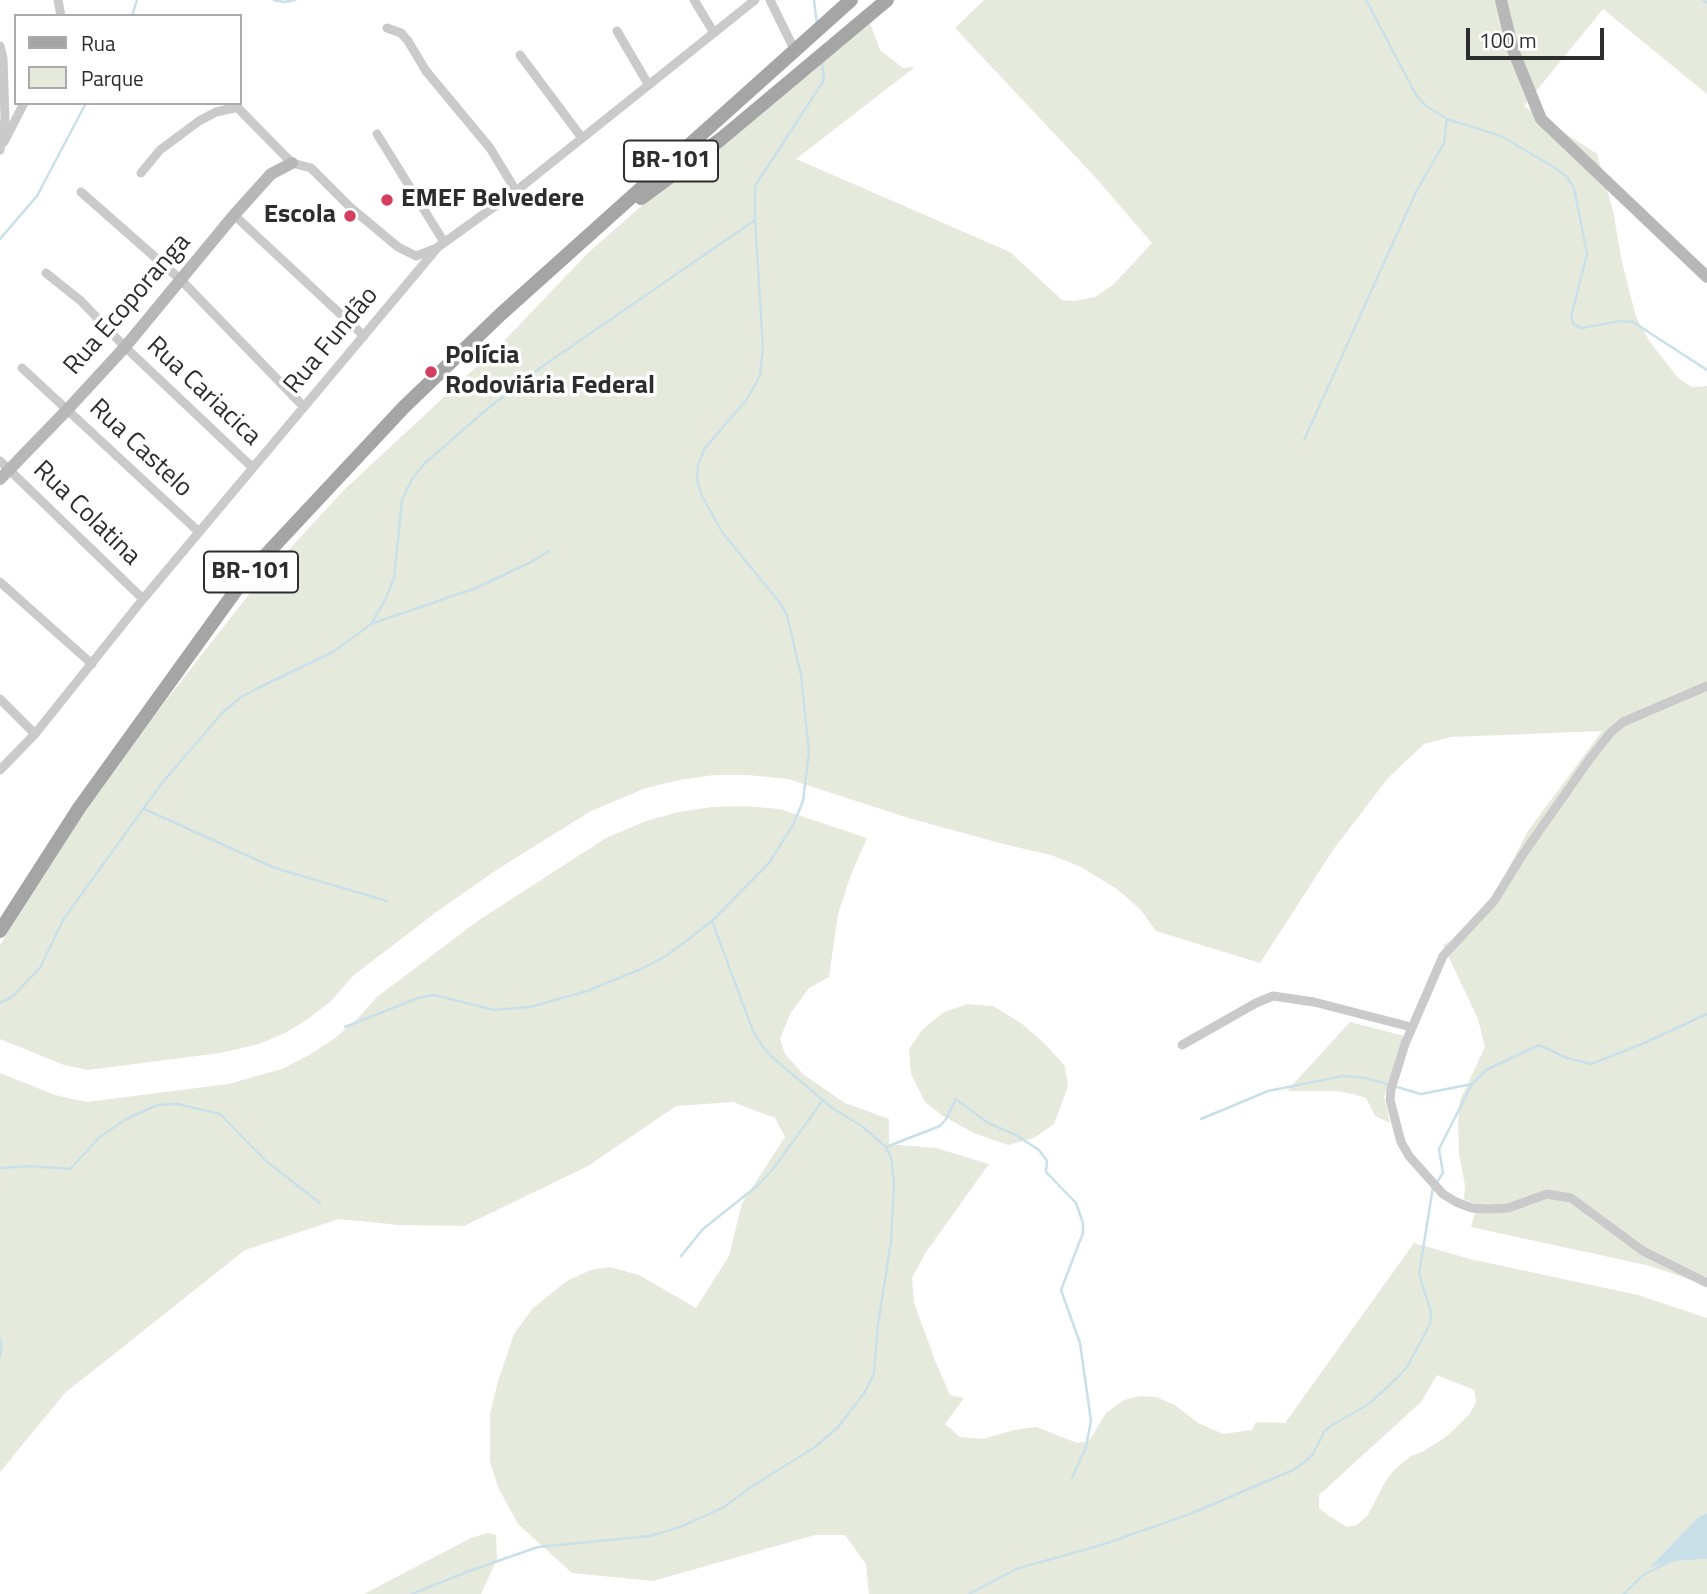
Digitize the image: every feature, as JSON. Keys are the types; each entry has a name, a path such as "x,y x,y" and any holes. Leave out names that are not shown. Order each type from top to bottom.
{"main road":[{"name":"BR-101","path":"0,931 79,808 247,575 404,407 558,260 851,0"},
{"path":"786,82 822,47 851,0"},
{"path":"558,260 720,139 887,0"}],"street":[{"path":"694,0 713,33"},
{"name":"Rua Fundão","path":"0,769 35,734 143,599 441,245 516,191 755,0"},
{"path":"770,0 795,51"},
{"path":"1501,0 1513,50 1541,119 1707,277"},
{"path":"387,28 401,33 408,41 426,71 490,148 516,191"},
{"path":"617,31 648,84"},
{"path":"0,46 3,58 5,119 0,150"},
{"path":"520,55 582,138"},
{"path":"0,150 23,105"},
{"path":"141,173 160,150 200,121 235,105 292,163 311,168 398,247 416,256 441,245 377,134"},
{"name":"Rua Ecoporanga","path":"0,479 5,465 67,410 125,347 271,174 292,163"},
{"path":"81,192 181,280 304,407"},
{"path":"234,215 364,336"},
{"name":"Rua Cariacica","path":"46,273 81,301 125,347 253,468"},
{"name":"Rua Castelo","path":"22,368 199,532"},
{"name":"Rua Colatina","path":"5,465 143,599"},
{"path":"0,582 92,664"},
{"path":"1707,686 1632,717 1611,732 1555,807 1494,901 1443,956 1411,1027 1390,1100 1401,1142 1409,1156 1443,1194 1472,1208 1488,1209 1508,1208 1548,1194 1571,1198 1643,1251 1707,1283"},
{"path":"0,699 35,734"},
{"path":"1182,1045 1273,996 1314,1002 1411,1027"}],"green space":[{"path":"984,0 1707,0 1707,94 1603,9 1524,106 1597,154 1613,211 1636,317 1650,342 1678,378 1692,387 1707,386 1707,1285 1646,1265 1471,1227 1477,1205 1464,1199 1465,1185 1459,1154 1460,1100 1485,1047 1478,1019 1443,945 1460,937 1487,909 1528,831 1602,731 1451,737 1424,744 1388,778 1333,850 1260,963 1156,931 1140,909 1117,889 1079,866 1051,855 912,819 788,779 714,775 646,788 591,811 498,869 439,910 354,975 330,1002 308,1019 259,1044 220,1053 88,1070 64,1065 0,1039 0,945 65,837 139,735 257,584 344,490 504,341 588,253 865,9 880,50 903,68 915,67 796,159 1010,252 1062,300 1075,301 1095,297 1113,285 1152,243 1096,178 955,28"},
{"path":"712,807 780,809 867,838 838,914 829,977 809,988 790,1014 780,1039 785,1054 804,1075 845,1103 889,1119 889,1144 936,1148 989,1164 926,1252 912,1278 914,1303 936,1363 950,1395 964,1398 945,1424 960,1437 983,1439 1036,1427 1077,1443 1089,1441 1106,1413 1124,1400 1140,1396 1156,1397 1175,1405 1198,1423 1223,1434 1252,1430 1256,1422 1285,1423 1414,1243 1470,1259 1638,1295 1707,1318 1707,1513 1698,1517 1651,1566 1707,1559 1707,1594 869,1594 866,1564 845,1535 815,1535 653,1581 572,1573 518,1524 498,1487 490,1461 490,1414 514,1334 533,1308 567,1281 591,1270 610,1267 639,1275 696,1308 729,1256 742,1203 785,1137 775,1118 733,1102 676,1106 588,1166 464,1226 399,1225 339,1219 245,1250 65,1393 0,1472 0,1073 55,1095 87,1102 228,1084 282,1069 334,1039 377,997 479,920 606,838 646,821","holes":["1437,1375 1474,1390 1476,1402 1469,1415 1447,1436 1411,1456 1395,1469 1368,1515 1357,1525 1347,1527 1319,1508 1319,1495 1421,1402"]},
{"path":"968,1004 993,1006 1021,1023 1065,1066 1068,1086 1054,1124 1034,1138 1008,1145 974,1133 943,1116 925,1102 911,1074 909,1049 923,1029 944,1012"},
{"path":"1350,1022 1405,1036 1384,1097 1390,1123 1375,1116 1366,1098 1336,1091 1287,1091"},
{"path":"488,1533 496,1535 497,1559 481,1594 364,1594 471,1538"}],"water":[{"path":"1707,1513 1707,1559 1677,1561 1650,1567 1698,1517"}],"waterway":[{"path":"133,14 137,0"},
{"path":"274,0 295,0"},
{"path":"814,0 817,24"},
{"path":"1366,0 1416,95 1425,105 1447,119 1501,136 1567,177 1574,188 1587,254 1571,317 1574,325 1582,328 1620,321 1633,322 1707,370"},
{"path":"1703,0 1707,3"},
{"path":"345,1027 418,998 434,995 494,1010 530,1007 587,991 641,969 666,956 712,921 769,863 793,825 803,801 809,752 801,675 787,615 722,532 701,494 697,479 698,465 705,448 747,399 760,376 763,348 755,186 824,80 822,62"},
{"path":"0,239 37,196 85,105"},
{"path":"1304,440 1416,192 1444,143 1447,119"},
{"path":"0,1003 12,997 40,968 63,920 83,892 162,783 223,712 241,697 333,652 371,624 394,578 402,500 412,479 424,464 487,409 540,368 755,220"},
{"path":"371,624 476,588 549,551"},
{"path":"144,809 275,868 387,901"},
{"path":"412,1594 538,1547 650,1536 680,1527 724,1507 815,1447 838,1427 865,1392 874,1374 878,1324 891,1242 894,1184 891,1157 886,1147 863,1127 831,1107 763,1047 753,1031 712,921"},
{"path":"1437,1182 1443,1173 1439,1149 1472,1084 1486,1070 1539,1045 1567,1058 1591,1064 1707,1014"},
{"path":"1201,1119 1268,1091 1343,1076 1366,1078 1421,1094 1472,1084"},
{"path":"886,1147 940,1126 956,1099 988,1123 1016,1135 1039,1150 1047,1161 1046,1172 1076,1203 1083,1223 1083,1233 1061,1290 1080,1343 1091,1421 1086,1447 1072,1478"},
{"path":"681,1256 703,1229 757,1186 773,1169 823,1100"},
{"path":"0,1168 30,1166 70,1169 100,1137 126,1119 157,1105 177,1104 220,1114 266,1161 320,1203"},
{"path":"969,1594 1016,1569 1101,1545 1190,1514 1293,1470 1306,1461 1313,1454 1324,1432 1370,1403 1399,1376 1407,1367 1430,1324 1431,1312 1419,1274 1433,1187"},
{"path":"0,1339 0,1357"},
{"path":"1624,1594 1643,1575 1669,1562"}],"place":[{"name":"EMEF Belvedere","path":"387,200"},
{"name":"Escola","path":"350,216"},
{"name":"Polícia Rodoviária Federal","path":"431,372"}]}
